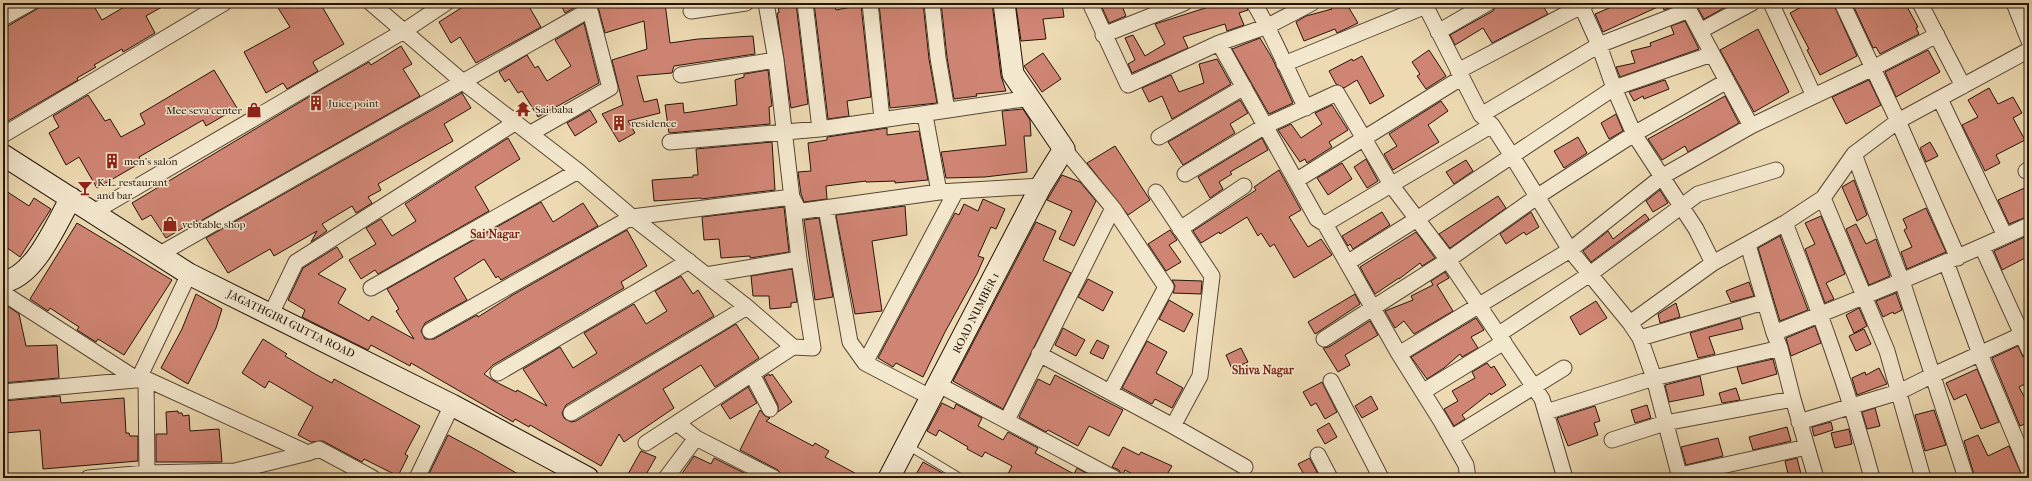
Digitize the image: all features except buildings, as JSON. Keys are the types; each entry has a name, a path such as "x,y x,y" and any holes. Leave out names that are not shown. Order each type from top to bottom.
{"street":[{"path":"3,18 30,3"},
{"path":"3,135 224,3"},
{"path":"371,3 464,82 531,133 632,217 747,307 793,347"},
{"path":"92,213 404,31 446,3"},
{"path":"691,11 746,3"},
{"path":"646,444 793,347 813,348 799,259 776,60 766,3"},
{"path":"805,3 820,129"},
{"path":"870,3 882,119"},
{"path":"932,3 938,58 947,110"},
{"path":"1004,3 1012,74 1064,149 1112,208 1166,287 1110,392"},
{"path":"1090,3 1103,35 1128,85 1219,43 1268,26 1312,3"},
{"path":"1103,35 1184,3"},
{"path":"1254,3 1268,26 1284,64 1306,108"},
{"path":"1438,32 1488,3"},
{"path":"1700,31 1752,3"},
{"path":"1771,3 1814,96"},
{"path":"1842,3 1898,121 1952,260 1980,354 2029,472"},
{"path":"1920,3 1963,86"},
{"path":"2014,3 2029,41"},
{"path":"1297,180 1364,139 1459,74 1583,4 1614,88 1634,134 1663,176 1696,229 1713,263"},
{"path":"1284,64 1425,5 1481,115 1492,125 1538,196 1570,250 1630,322 1640,338 1654,378 1680,477 1807,447"},
{"path":"160,254 464,82 589,6 610,88 531,133"},
{"path":"1481,115 1599,45 1689,10 1751,126"},
{"path":"1400,354 1570,250 1663,176 1751,126 1873,68 1937,35"},
{"path":"1219,43 1297,180 1317,219 1325,224 1372,308 1424,391 1451,438 1466,465 1468,478"},
{"path":"1630,322 1713,263 1748,245 1823,198 1854,154 1898,121 2029,50"},
{"path":"1347,262 1418,219 1614,88 1712,54"},
{"path":"681,75 776,60"},
{"path":"1324,339 1448,260 1538,196 1634,134 1727,81"},
{"path":"1159,137 1244,87"},
{"path":"1185,174 1265,126 1337,93 1392,186 1448,260 1542,399 1565,478"},
{"path":"670,142 820,129 1030,98"},
{"path":"1940,99 2005,236"},
{"path":"925,114 939,192"},
{"path":"271,314 296,262 516,122"},
{"path":"1325,224 1392,186 1492,125"},
{"name":"ROAD NUMBER 1","path":"889,478 1041,186 1064,149"},
{"path":"1854,154 1901,280 1966,478"},
{"name":"JAGATHGIRI GUTTA ROAD","path":"3,155 92,213 160,254 189,274 452,404 588,478"},
{"path":"1424,391 1501,338 1698,194 1776,170"},
{"path":"371,288 578,171"},
{"path":"792,197 798,209 803,211 939,192 1041,186"},
{"path":"1180,229 1244,186"},
{"path":"865,363 956,191"},
{"path":"1156,192 1212,276 1200,376 1173,426"},
{"path":"430,332 632,217 792,197"},
{"path":"3,282 11,280 35,261 71,198"},
{"path":"1823,198 1887,352 1900,392 1923,478"},
{"path":"826,208 850,342 865,363 1007,420 1114,478"},
{"path":"1007,420 1112,208"},
{"path":"1785,223 1821,314 1852,406 1872,478"},
{"path":"1774,333 1952,260 2005,236 2027,231"},
{"path":"1748,245 1764,302 1780,348 1816,478"},
{"path":"1982,247 2029,350"},
{"path":"706,274 799,259"},
{"path":"498,373 689,261"},
{"path":"147,476 142,380 189,274"},
{"path":"3,293 142,380 308,453"},
{"path":"1640,338 1764,302"},
{"path":"571,413 747,307"},
{"path":"1800,422 1900,392 1933,375 2021,335"},
{"path":"1546,412 1654,378 1780,348"},
{"path":"1039,354 1173,426 1245,467"},
{"path":"1451,438 1564,368"},
{"path":"752,374 770,409"},
{"path":"3,392 142,380"},
{"path":"1331,381 1381,478"},
{"path":"1612,440 1665,423 1793,399"},
{"path":"417,478 452,404"},
{"path":"677,423 696,438 774,478"},
{"path":"666,478 696,438"},
{"path":"88,478 235,471 319,450 373,478"},
{"path":"1318,455 1330,478"}],"lane":[{"path":"906,445 961,478"}],"place":[{"name":"Juice point","path":"316,103"},
{"name":"Sai baba","path":"523,109"},
{"name":"Mee seva center","path":"254,110"},
{"name":"residence","path":"619,123"},
{"name":"men's salon","path":"112,161"},
{"name":"K.L. restaurant and bar","path":"85,188"},
{"name":"vebtable shop","path":"170,224"}],"district":[{"name":"Sai Nagar","path":"495,234"},
{"name":"Shiva Nagar","path":"1263,370"}]}
